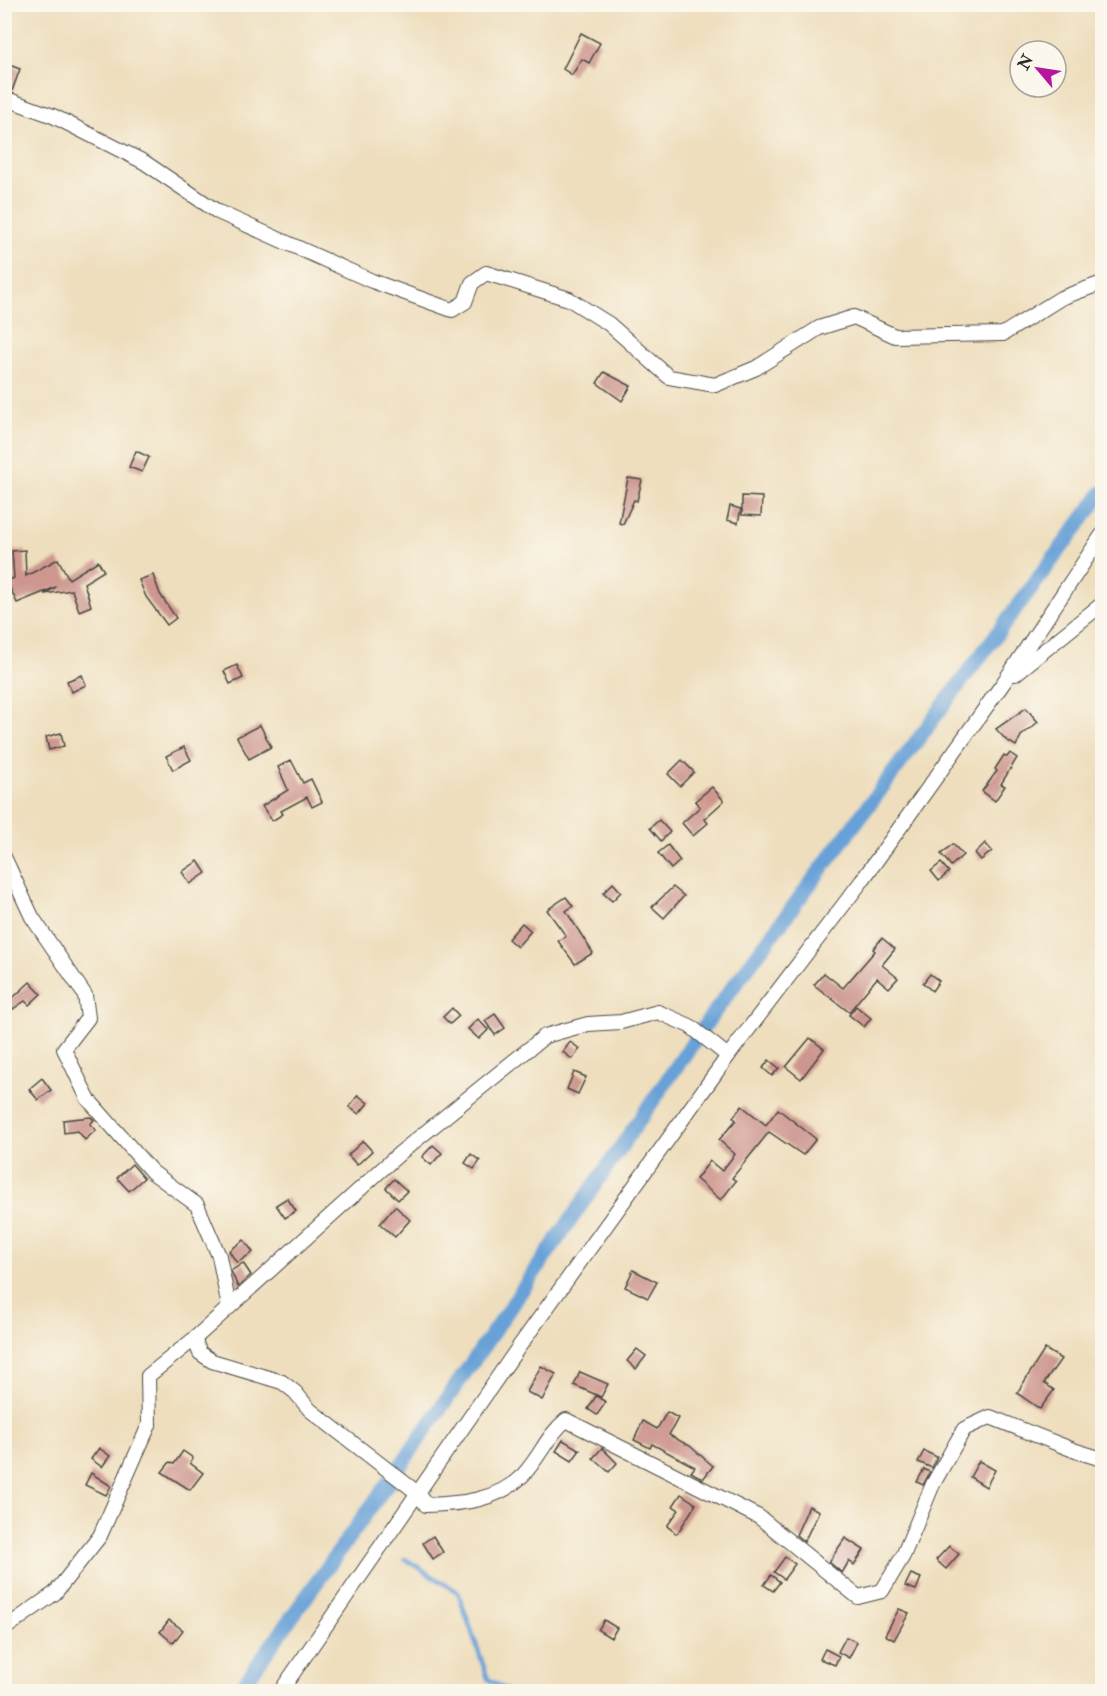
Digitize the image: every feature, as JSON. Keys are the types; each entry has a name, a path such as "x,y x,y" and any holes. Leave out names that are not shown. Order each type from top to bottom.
{"street":[{"path":"4,98 53,116 144,162 218,212 372,281 452,310 465,302 472,283 486,273 569,299 609,324 669,376 715,385 756,368 819,328 854,317 895,336 1003,334 1061,298 1102,283"},
{"path":"280,1692 723,1052 861,882 1004,682 1102,535"},
{"path":"1004,682 1102,604"},
{"path":"4,857 32,917 85,995 88,1018 64,1049 88,1099 152,1172 197,1205 219,1256 229,1307"},
{"path":"4,1629 55,1593 100,1536 149,1425 147,1376 194,1339 392,1161 545,1036 588,1024 621,1022 658,1012 690,1026 723,1052"},
{"path":"194,1339 200,1353 212,1361 282,1382 310,1410 328,1421 419,1494 426,1505 451,1504 496,1495 523,1475 551,1433 566,1420 759,1517 858,1597 882,1591 903,1556 933,1484 964,1429 990,1417 1102,1459"}],"building":[{"path":"581,33 600,43 589,63 582,59 572,75 563,69"},
{"path":"4,63 20,69 12,91 4,89"},
{"path":"604,372 631,386 622,401 597,383"},
{"path":"136,451 149,457 142,472 129,467"},
{"path":"628,478 642,480 637,501 634,500 623,524 619,523"},
{"path":"742,496 762,497 761,516 742,515"},
{"path":"730,506 741,509 738,523 727,520"},
{"path":"25,550 26,576 58,559 69,579 98,561 104,571 84,583 91,606 79,611 72,590 44,594 56,587 17,603 7,581 14,578 12,551"},
{"path":"153,575 160,594 176,618 167,625 146,597 139,580"},
{"path":"237,665 243,678 230,684 224,671"},
{"path":"82,675 86,685 72,692 67,681"},
{"path":"1026,708 1038,722 1021,736 1016,746 1006,740 996,729"},
{"path":"260,725 271,747 249,759 237,737"},
{"path":"61,733 64,746 49,750 46,737"},
{"path":"184,747 191,760 173,770 166,756"},
{"path":"1010,753 1017,758 1001,784 1005,786 995,801 982,791 997,771 995,769 1004,755 1007,757"},
{"path":"291,760 303,783 311,779 322,802 312,807 307,797 281,811 283,814 272,821 262,806 288,790 278,767"},
{"path":"682,760 694,772 680,786 668,774"},
{"path":"712,787 724,801 704,819 708,823 693,836 682,823 700,807 695,801"},
{"path":"659,820 670,832 661,841 650,828"},
{"path":"985,843 992,851 981,860 975,853"},
{"path":"953,844 963,855 951,866 941,854"},
{"path":"668,845 680,861 671,869 658,853"},
{"path":"198,861 206,873 190,884 182,872"},
{"path":"941,863 949,872 939,881 931,871"},
{"path":"613,883 621,892 612,901 603,893"},
{"path":"673,887 684,896 664,918 652,907"},
{"path":"566,897 573,906 566,911 593,953 575,964 558,941 566,936 547,910"},
{"path":"522,923 531,931 517,947 508,939"},
{"path":"882,938 895,949 882,965 898,978 889,988 877,978 849,1012 814,985 824,973 843,988 875,951 873,949"},
{"path":"930,974 939,981 932,991 923,983"},
{"path":"30,982 41,994 29,1005 25,1001 4,1015 4,1006"},
{"path":"856,1006 871,1018 864,1027 849,1015"},
{"path":"452,1008 459,1016 450,1024 443,1017"},
{"path":"495,1014 505,1028 495,1035 485,1021"},
{"path":"478,1019 488,1030 479,1039 468,1029"},
{"path":"810,1038 824,1049 801,1079 786,1067"},
{"path":"570,1042 580,1049 572,1059 563,1052"},
{"path":"769,1060 779,1068 772,1076 763,1068"},
{"path":"574,1072 586,1077 578,1094 567,1089"},
{"path":"42,1078 51,1090 38,1100 29,1089"},
{"path":"358,1095 368,1103 359,1114 349,1107"},
{"path":"742,1106 766,1125 778,1109 816,1139 803,1155 769,1132 732,1178 736,1181 721,1200 696,1179 710,1161 722,1171 735,1154 719,1140 736,1120 733,1117"},
{"path":"91,1117 94,1120 90,1124 96,1130 85,1140 78,1131 64,1133 63,1120"},
{"path":"363,1141 372,1151 357,1165 348,1155"},
{"path":"433,1145 442,1153 431,1165 422,1157"},
{"path":"471,1154 480,1161 474,1169 465,1163"},
{"path":"132,1164 144,1178 129,1191 117,1178"},
{"path":"394,1179 407,1191 398,1200 386,1188"},
{"path":"287,1198 296,1211 285,1218 276,1205"},
{"path":"395,1206 410,1220 395,1237 380,1224"},
{"path":"244,1240 253,1252 237,1263 229,1251"},
{"path":"243,1263 251,1275 238,1287 231,1271"},
{"path":"633,1270 657,1282 648,1298 625,1287"},
{"path":"637,1349 646,1356 636,1369 627,1361"},
{"path":"1045,1349 1061,1359 1044,1383 1054,1390 1040,1409 1017,1393"},
{"path":"541,1366 556,1374 542,1400 527,1392"},
{"path":"580,1372 608,1384 601,1397 574,1385"},
{"path":"596,1396 606,1402 597,1415 588,1409"},
{"path":"667,1412 678,1418 669,1435 690,1446 713,1466 703,1479 691,1472 695,1467 652,1444 650,1448 634,1440 643,1421 657,1429"},
{"path":"563,1440 580,1450 572,1461 556,1451"},
{"path":"99,1448 110,1456 102,1467 91,1459"},
{"path":"602,1448 617,1463 609,1472 593,1458"},
{"path":"183,1451 193,1458 190,1463 203,1473 190,1490 162,1472 170,1462 174,1464"},
{"path":"924,1451 937,1457 932,1468 918,1462"},
{"path":"979,1461 995,1470 986,1487 970,1477"},
{"path":"924,1469 930,1472 923,1485 917,1482"},
{"path":"91,1473 111,1486 106,1495 85,1485"},
{"path":"681,1494 696,1504 677,1534 667,1526 679,1510 673,1506"},
{"path":"809,1506 819,1511 804,1542 796,1535"},
{"path":"433,1536 443,1552 433,1559 423,1543"},
{"path":"845,1538 864,1550 854,1565 849,1561 842,1573 829,1562"},
{"path":"949,1546 959,1554 946,1569 936,1560"},
{"path":"785,1557 795,1564 784,1579 774,1572"},
{"path":"911,1574 921,1578 916,1590 905,1586"},
{"path":"771,1575 780,1582 773,1591 764,1585"},
{"path":"899,1609 909,1613 894,1640 885,1635"},
{"path":"169,1620 183,1630 173,1643 160,1632"},
{"path":"604,1620 617,1628 611,1638 598,1630"},
{"path":"846,1637 857,1642 849,1658 838,1652"},
{"path":"825,1649 839,1656 835,1665 820,1659"}],"waterway":[{"path":"238,1692 413,1448 710,1018 1102,493"},
{"path":"405,1559 458,1592 488,1679 510,1692"}]}
